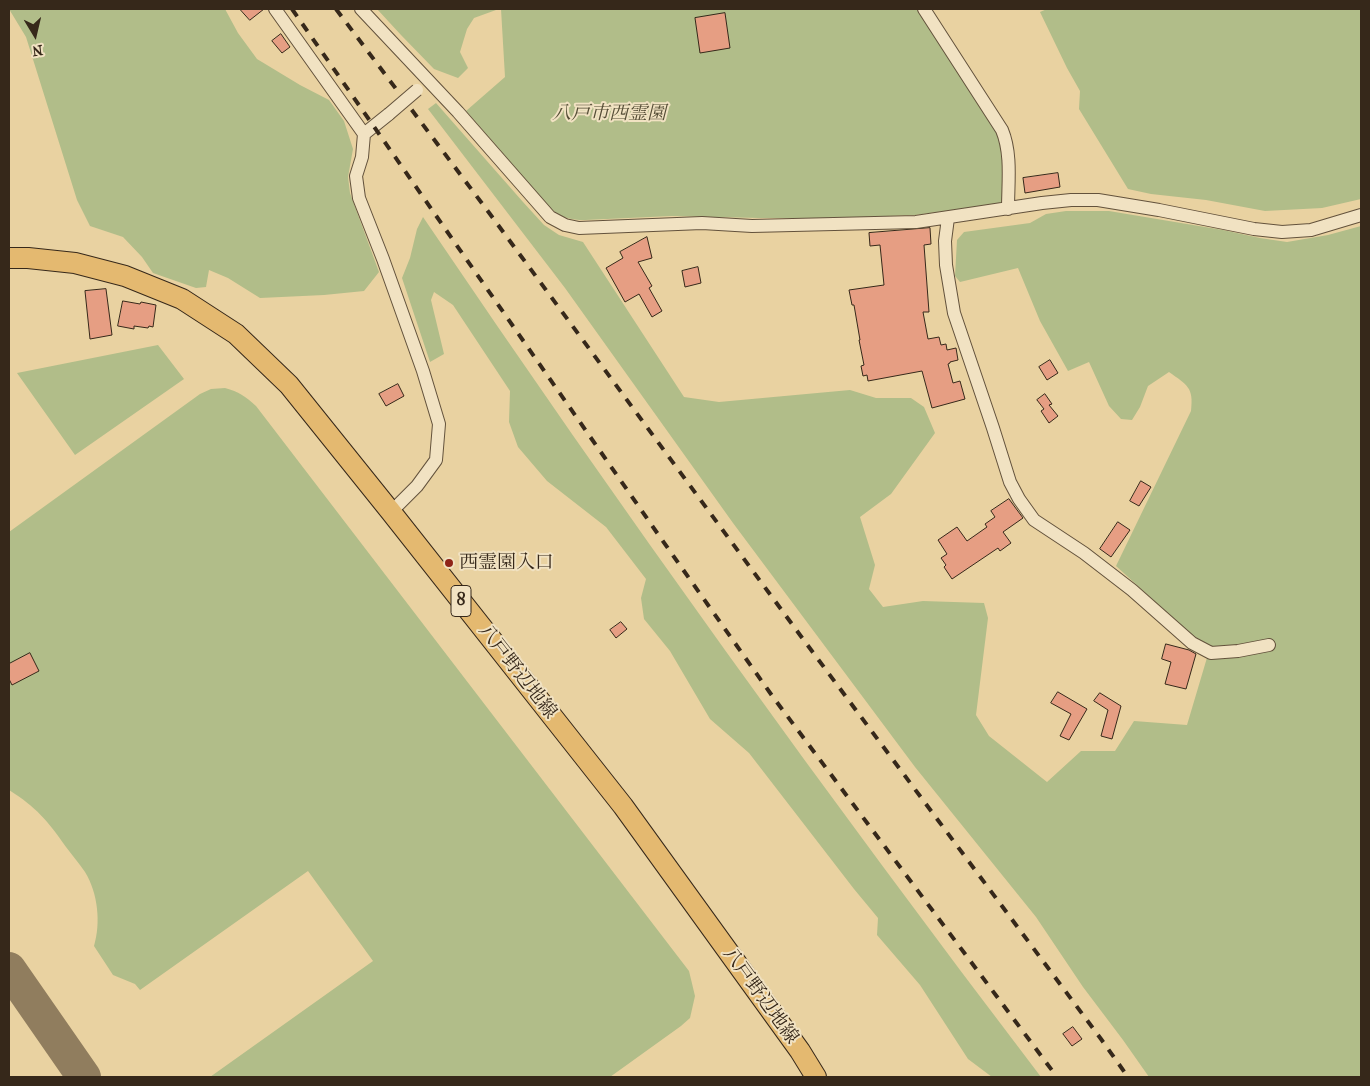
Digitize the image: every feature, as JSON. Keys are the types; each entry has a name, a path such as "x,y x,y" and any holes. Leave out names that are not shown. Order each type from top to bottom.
{"main road":[{"name":"八戸野辺地線","path":"9,258 75,263 125,276 182,299 236,334 289,385 623,806 816,1077"}],"street":[{"path":"275,9 364,134 362,157 356,176 358,198 383,259 423,371 439,424 436,460 417,486 391,512"},
{"path":"361,9 458,112 550,216 565,225 579,228 702,223 752,226 916,222 1072,200 1098,200 1254,229 1282,232 1311,230 1361,215"},
{"path":"930,12 1007,141 1008,209"},
{"path":"364,134 428,80"},
{"path":"948,218 945,240 946,265 954,313 1010,482 1034,520 1084,553 1125,584 1192,643 1211,653 1238,651 1269,645"}],"green space":[{"path":"9,9 225,9 238,33 257,59 329,100 344,121 353,149 348,177 350,193 379,272 364,291 260,298 228,278 209,270 206,287 196,288 153,273 142,257 123,237 90,226 77,200 26,37"},
{"path":"377,9 496,10 474,18 467,29 460,52 468,68 458,78 434,69"},
{"name":"八戸市西霊園","path":"501,9 919,9 1004,144 1004,203 915,215 841,218 672,216 575,220 566,218 550,208 466,111 505,77"},
{"path":"1047,9 1361,9 1361,199 1322,208 1265,211 1206,200 1151,194 1128,189 1079,109 1080,91 1040,12"},
{"path":"436,103 544,225 559,235 583,242 684,397 719,402 850,390 876,398 911,398 924,407 935,433 891,494 860,517 875,565 869,589 883,607 923,601 984,603 988,618 976,715 989,736 1047,782 1081,751 1115,751 1134,721 1187,725 1209,651 1116,566 1191,411 1192,403 1188,387 1169,372 1148,386 1140,407 1132,420 1121,419 1109,406 1089,362 1068,371 1040,321 1018,268 960,282 955,276 957,240 964,232 1030,223 1046,214 1066,211 1109,211 1287,242 1328,235 1361,226 1361,1077 1149,1077 1083,987 1036,917 915,767 733,523 565,288 428,109"},
{"path":"423,217 573,435 726,652 882,865 1041,1077 992,1077 968,1059 920,985 877,935 878,918 749,753 710,719 670,651 644,619 641,598 646,579 606,527 547,481 518,447 509,422 510,391 453,305 434,292 431,300 444,354 430,362 402,278 410,258 417,229"},
{"path":"158,345 184,379 75,455 17,373"},
{"path":"225,388 242,395 256,406 689,971 695,996 690,1018 610,1077 210,1077 373,961 308,871 140,990 135,984 113,975 94,946 98,918 97,908 93,889 85,872 41,815 27,802 9,790 9,532 200,394 211,389"}],"building":[{"path":"240,9 264,9 250,20"},
{"path":"725,13 730,48 700,53 695,18"},
{"path":"281,34 290,47 282,53 272,41"},
{"path":"1058,173 1060,187 1025,193 1023,178"},
{"path":"930,228 931,244 924,245 929,312 923,312 928,339 939,337 941,345 946,344 947,350 956,348 958,360 948,364 953,383 960,381 965,399 932,408 922,371 868,381 867,375 863,376 861,366 864,365 860,340 854,305 852,305 849,290 884,285 880,245 870,246 869,233"},
{"path":"647,237 652,258 638,262 652,286 649,288 662,311 652,317 639,294 625,302 606,268 623,258 620,252"},
{"path":"698,267 701,283 685,287 682,271"},
{"path":"106,289 112,335 90,339 85,291"},
{"path":"123,301 156,305 153,327 134,326 134,329 118,326"},
{"path":"1050,360 1058,373 1047,380 1039,367"},
{"path":"398,384 404,396 386,406 379,394"},
{"path":"1045,394 1052,404 1049,405 1058,416 1049,423 1041,411 1044,409 1037,400"},
{"path":"1141,481 1151,487 1139,506 1130,501"},
{"path":"1009,499 1023,518 1003,532 1011,543 1000,551 998,548 952,579 944,567 946,565 941,558 947,554 938,540 957,527 967,541 987,527 985,524 995,517 991,511"},
{"path":"1118,522 1130,530 1111,557 1100,549"},
{"path":"621,622 627,629 616,638 610,630"},
{"path":"1166,644 1189,650 1196,654 1186,689 1165,684 1171,662 1162,659"},
{"path":"30,653 39,671 12,685 9,679 9,664"},
{"path":"1058,692 1087,709 1069,740 1060,736 1071,714 1051,703"},
{"path":"1100,693 1121,706 1112,739 1101,736 1108,710 1094,701"},
{"path":"1073,1027 1082,1039 1072,1046 1063,1034"}],"taxiway":[{"path":"9,969 84,1077"}],"railway":[{"path":"292,9 773,697 1057,1077"},
{"path":"336,9 490,214 1128,1077"}],"place":[{"name":"西霊園入口","path":"449,563"}]}
